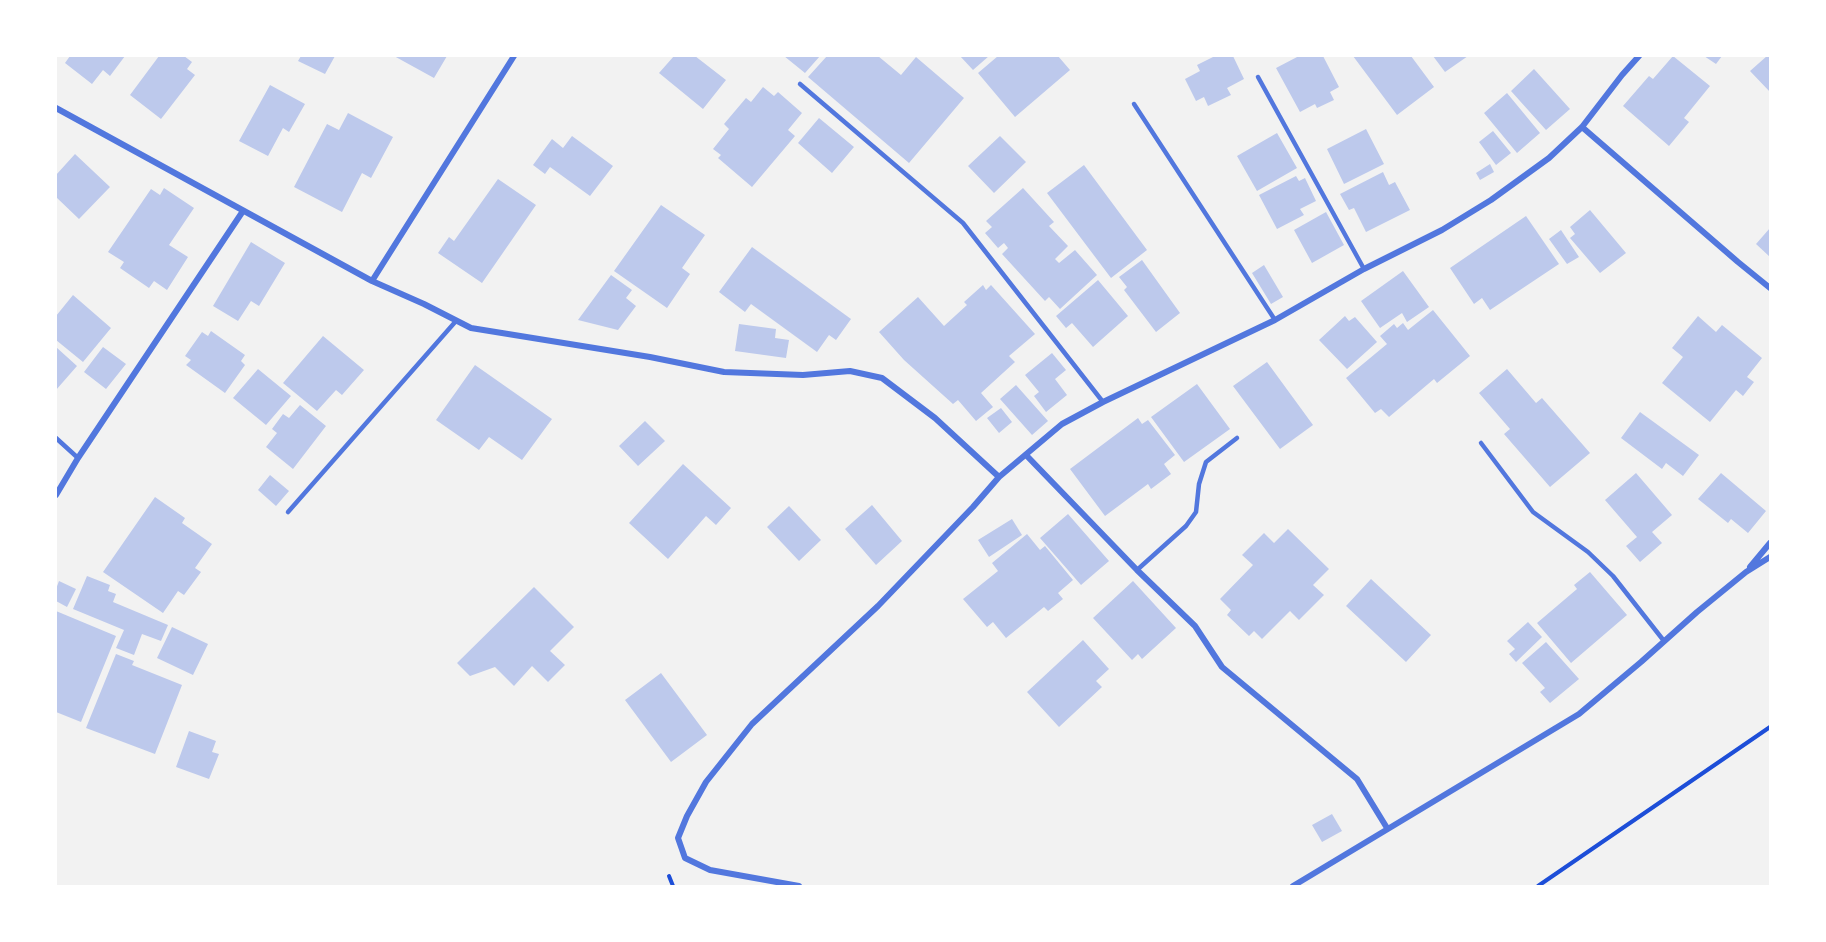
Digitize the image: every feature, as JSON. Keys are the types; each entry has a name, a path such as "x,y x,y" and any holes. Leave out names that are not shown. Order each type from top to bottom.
{"street":[{"path":"372,281 514,56"},
{"path":"800,886 710,870 685,858 678,838 687,816 706,782 752,724 878,606 966,515 999,477 1062,424 1102,402 1275,320 1364,269 1442,230 1491,200 1549,158 1582,127 1639,56"},
{"path":"56,108 372,281 471,328 650,357 724,372 803,375 850,371 882,378 935,418 999,477"},
{"path":"1582,127 1770,288"},
{"path":"56,495 78,458 243,211"},
{"path":"1026,455 1137,570 1195,626 1222,667 1357,779 1387,828"},
{"path":"1746,572 1770,543"},
{"path":"1293,886 1579,714 1746,572 1770,557"}],"lane":[{"path":"1258,77 1364,269"},
{"path":"800,84 963,223 1102,402"},
{"path":"1134,104 1275,320"},
{"path":"288,512 456,321"},
{"path":"56,438 78,458"},
{"path":"1137,570 1186,526 1196,512 1199,484 1206,462 1237,438"},
{"path":"1481,443 1533,512 1587,552 1613,576 1664,641"}],"path":[{"path":"1538,886 1770,728"}],"building":[{"path":"70,56 125,56 110,76 103,70 92,84 65,63"},
{"path":"159,56 184,56 192,62 187,69 195,75 161,119 130,95"},
{"path":"301,56 335,56 325,74 298,61"},
{"path":"394,56 447,56 434,78"},
{"path":"674,56 695,56 726,80 703,109 659,73"},
{"path":"784,56 820,56 805,73"},
{"path":"827,56 878,56 901,75 916,57 964,98 909,163 808,77"},
{"path":"960,56 989,56 973,70"},
{"path":"998,56 1058,56 1070,70 1015,117 978,73"},
{"path":"1215,56 1233,56 1244,79 1227,88 1231,95 1208,106 1204,97 1196,101 1185,79 1200,71 1197,65"},
{"path":"1299,56 1323,56 1339,87 1330,92 1334,100 1317,108 1315,104 1300,112 1276,68"},
{"path":"1353,56 1411,56 1434,87 1397,115"},
{"path":"1433,56 1468,56 1445,72"},
{"path":"1673,56 1710,86 1684,118 1689,122 1669,146 1623,106 1649,76 1653,79"},
{"path":"1704,56 1722,56 1716,64"},
{"path":"1770,56 1770,92 1750,71"},
{"path":"1534,69 1570,109 1546,130 1511,91"},
{"path":"270,85 305,104 289,132 283,128 268,156 239,141"},
{"path":"763,87 774,96 778,92 802,113 788,130 795,136 752,187 718,158 721,155 713,149 729,129 724,124 746,98 751,102"},
{"path":"1507,93 1540,133 1517,153 1484,113"},
{"path":"348,113 393,137 371,178 362,173 342,212 294,187 327,124 339,130"},
{"path":"819,118 854,147 832,173 798,143"},
{"path":"1366,129 1384,164 1344,184 1327,149"},
{"path":"1493,131 1511,153 1496,165 1479,142"},
{"path":"1277,133 1297,168 1257,191 1237,156"},
{"path":"572,136 613,166 590,196 550,167 545,174 533,165 552,139 563,148"},
{"path":"1000,136 1026,162 994,193 968,166"},
{"path":"75,154 110,187 79,219 56,197 56,175"},
{"path":"1490,164 1494,172 1480,180 1476,173"},
{"path":"1084,165 1147,250 1111,278 1047,193"},
{"path":"1383,172 1389,185 1395,182 1410,210 1366,232 1354,208 1349,210 1340,194"},
{"path":"1296,176 1299,181 1305,178 1316,201 1300,209 1304,215 1277,229 1259,195"},
{"path":"498,179 536,205 482,283 438,253 449,237 454,241"},
{"path":"164,188 194,208 169,245 188,257 167,290 154,281 149,288 120,268 124,262 108,252 151,189 160,195"},
{"path":"1023,188 1054,222 1049,226 1068,246 1055,259 1059,263 1075,250 1097,275 1060,309 1049,297 1045,301 1002,254 1008,248 1004,243 998,248 985,233 992,227 986,221"},
{"path":"661,205 705,235 682,268 690,274 667,308 614,271"},
{"path":"1590,210 1626,253 1600,273 1570,238 1575,234 1570,227"},
{"path":"1326,212 1344,245 1312,263 1294,230"},
{"path":"1526,216 1559,264 1490,310 1482,298 1474,304 1450,268"},
{"path":"1770,228 1770,257 1756,244"},
{"path":"1561,230 1579,257 1567,264 1549,239"},
{"path":"251,242 285,263 259,306 251,301 238,321 213,306"},
{"path":"752,247 851,319 836,340 829,335 817,352 751,304 745,312 719,292"},
{"path":"1142,260 1180,313 1156,332 1124,290 1127,287 1119,277"},
{"path":"1264,265 1283,297 1271,304 1252,273"},
{"path":"1403,271 1429,307 1407,322 1402,313 1380,328 1361,301"},
{"path":"611,275 632,290 626,298 636,306 618,330 578,320"},
{"path":"1098,280 1128,316 1093,347 1072,323 1066,328 1056,316"},
{"path":"983,285 986,290 991,285 1035,334 1009,356 1015,362 981,393 993,407 976,421 958,400 953,404 904,360 879,332 918,297 944,326 967,305 964,302"},
{"path":"73,295 111,328 83,362 56,340 56,316"},
{"path":"1433,310 1470,356 1437,383 1434,379 1389,417 1381,409 1375,413 1346,378 1387,344 1380,336 1394,324 1397,328 1403,323 1408,330"},
{"path":"1345,316 1349,321 1355,317 1377,342 1347,369 1319,340"},
{"path":"1698,316 1716,332 1722,325 1762,358 1747,377 1754,382 1743,396 1736,390 1710,422 1662,383 1683,357 1672,348"},
{"path":"739,324 776,329 775,338 789,340 786,358 735,351"},
{"path":"211,331 245,355 241,361 245,365 225,393 186,365 191,360 185,356 202,332 208,336"},
{"path":"323,336 364,370 342,395 336,390 317,411 283,383"},
{"path":"56,347 77,366 56,390"},
{"path":"103,347 126,364 106,389 84,372"},
{"path":"1052,353 1066,370 1055,379 1067,395 1046,412 1034,396 1039,392 1025,375"},
{"path":"1267,362 1313,425 1280,449 1233,386"},
{"path":"475,365 552,419 522,460 489,437 479,450 436,420"},
{"path":"258,369 291,396 266,425 233,398"},
{"path":"1507,369 1536,403 1542,398 1590,453 1550,487 1504,434 1510,429 1479,393"},
{"path":"1197,384 1230,429 1184,462 1151,417"},
{"path":"1016,385 1048,421 1032,435 1000,399"},
{"path":"300,405 326,426 293,469 266,447 277,433 272,429 283,414 289,418"},
{"path":"1001,408 1012,422 999,433 987,418"},
{"path":"1640,412 1699,455 1683,476 1666,463 1662,469 1621,438"},
{"path":"1138,418 1142,424 1148,420 1175,455 1164,464 1171,474 1151,489 1148,484 1105,516 1070,469"},
{"path":"645,421 665,441 638,466 619,446"},
{"path":"683,464 731,508 716,525 706,516 668,559 629,523"},
{"path":"1636,473 1672,515 1652,532 1662,543 1640,562 1626,546 1637,537 1605,500"},
{"path":"1721,473 1766,511 1748,533 1731,519 1728,523 1698,499"},
{"path":"270,475 289,491 276,506 258,490"},
{"path":"155,497 185,518 182,523 212,544 195,568 201,572 184,595 178,591 163,613 103,572"},
{"path":"872,505 902,541 876,565 845,529"},
{"path":"789,506 821,540 799,561 767,527"},
{"path":"1068,514 1109,561 1081,585 1040,538"},
{"path":"1012,519 1022,535 989,557 978,540"},
{"path":"1288,529 1329,569 1313,585 1324,595 1299,620 1290,611 1262,639 1254,631 1249,636 1227,615 1231,610 1220,599 1253,565 1242,555 1264,533 1274,543"},
{"path":"1027,534 1040,550 1045,546 1073,580 1058,593 1063,599 1048,611 1044,607 1006,638 993,622 987,627 963,599 998,571 992,563"},
{"path":"1590,572 1627,615 1571,663 1537,623 1577,589 1574,585"},
{"path":"87,576 110,585 108,591 116,594 113,602 168,625 161,641 142,634 134,655 116,648 124,630 73,609"},
{"path":"1371,579 1431,635 1406,662 1346,606"},
{"path":"59,581 76,589 67,607 56,601"},
{"path":"1133,581 1176,628 1142,659 1138,654 1132,660 1093,618"},
{"path":"534,587 574,627 550,651 565,665 548,682 532,666 514,686 495,667 470,676 457,663"},
{"path":"56,611 116,636 81,722 56,712"},
{"path":"1528,622 1542,637 1516,662 1509,654 1515,649 1507,641"},
{"path":"172,627 208,644 193,675 157,658"},
{"path":"1083,640 1109,669 1096,681 1102,687 1059,727 1027,692"},
{"path":"1546,642 1579,679 1550,703 1540,692 1545,688 1522,663"},
{"path":"116,654 134,661 132,665 182,685 155,754 86,728"},
{"path":"661,673 707,735 671,762 625,700"},
{"path":"189,731 216,741 212,752 219,754 209,779 176,767"},
{"path":"1332,814 1342,831 1322,842 1312,825"}]}
